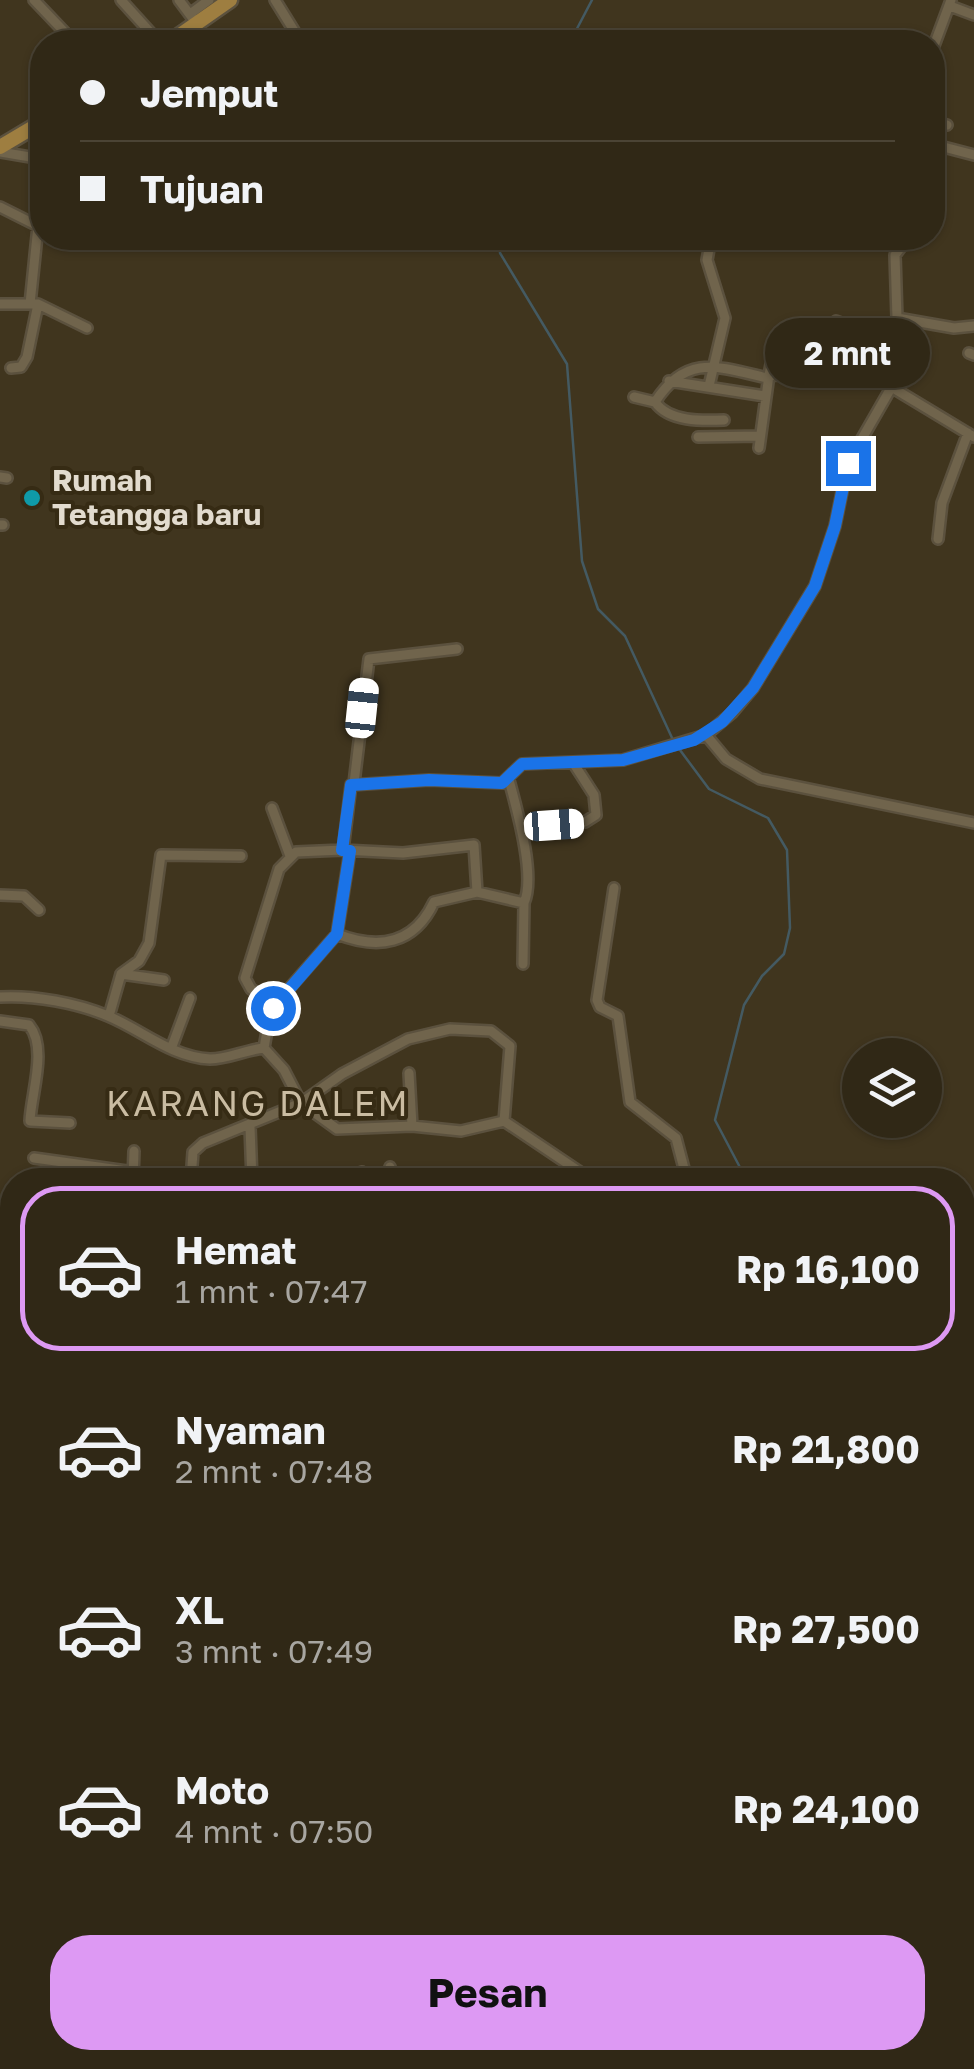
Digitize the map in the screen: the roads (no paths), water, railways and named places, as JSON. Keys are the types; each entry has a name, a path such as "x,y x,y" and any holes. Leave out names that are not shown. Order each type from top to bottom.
{"main road":[{"path":"183,30 194,19 230,0"},
{"path":"0,150 30,130"}],"street":[{"path":"33,0 62,30"},
{"path":"121,0 148,30"},
{"path":"179,0 194,19 209,0"},
{"path":"275,0 294,30"},
{"path":"940,30 951,3 974,16"},
{"path":"945,147 974,155"},
{"path":"0,150 30,156"},
{"path":"0,207 30,222"},
{"path":"11,368 21,367 28,357 37,250"},
{"path":"709,250 707,260 725,318 709,386"},
{"path":"873,376 874,348 896,318 895,254 898,250"},
{"path":"0,304 34,304 87,328"},
{"path":"896,318 954,328 974,326"},
{"path":"836,321 879,337"},
{"path":"760,448 764,396 776,337"},
{"path":"654,402 669,381 686,369 714,368 768,377 873,376 971,435 942,503 938,539"},
{"path":"669,381 764,396"},
{"path":"509,780 522,764 623,760 676,747 706,735 753,688 815,586 835,526 848,463 891,388"},
{"path":"634,397 654,402 667,414 702,421 724,420"},
{"path":"698,437 760,436"},
{"path":"264,1048 273,1008 337,934 346,850 346,800 354,782 369,659 457,650"},
{"path":"706,735 726,759 760,780 974,822"},
{"path":"554,825 585,822 596,815 594,794 574,764"},
{"path":"354,782 509,780"},
{"path":"509,780 523,833 527,889 522,964"},
{"path":"272,808 290,856"},
{"path":"273,1008 245,978 279,868 290,856 310,849 403,853 474,845 477,892"},
{"path":"109,1016 121,974 140,961 149,943 161,855 241,856"},
{"path":"614,888 597,1000 600,1007 618,1016 623,1028 630,1102 676,1138 684,1168"},
{"path":"337,934 379,944 419,927 434,902 477,892 524,903"},
{"path":"0,895 24,896 40,910"},
{"path":"121,974 164,980"},
{"path":"0,997 58,1003 109,1016 171,1049 209,1059 264,1048"},
{"path":"171,1049 190,998"},
{"path":"0,1021 28,1025 35,1034 37,1058 30,1121 70,1123"},
{"path":"193,1168 198,1146 301,1103 342,1074 419,1034 450,1029 491,1031 506,1040 512,1053 504,1121"},
{"path":"264,1048 278,1062 301,1103 337,1129 412,1126 466,1131 504,1121 572,1168"},
{"path":"409,1073 412,1126"},
{"path":"250,1127 252,1168"},
{"path":"133,1168 134,1150"},
{"path":"34,1158 89,1168"}],"waterway":[{"path":"576,30 592,0"},
{"path":"500,250 567,364 582,561 598,609 625,636 673,740"},
{"path":"677,746 709,789 768,818 787,850 790,928 784,954 762,976 744,1005 715,1120 740,1168"}],"place":[{"name":"Rumah Tetangga baru","path":"32,498"}],"district":[{"name":"KARANG DALEM","path":"258,1104"}]}
